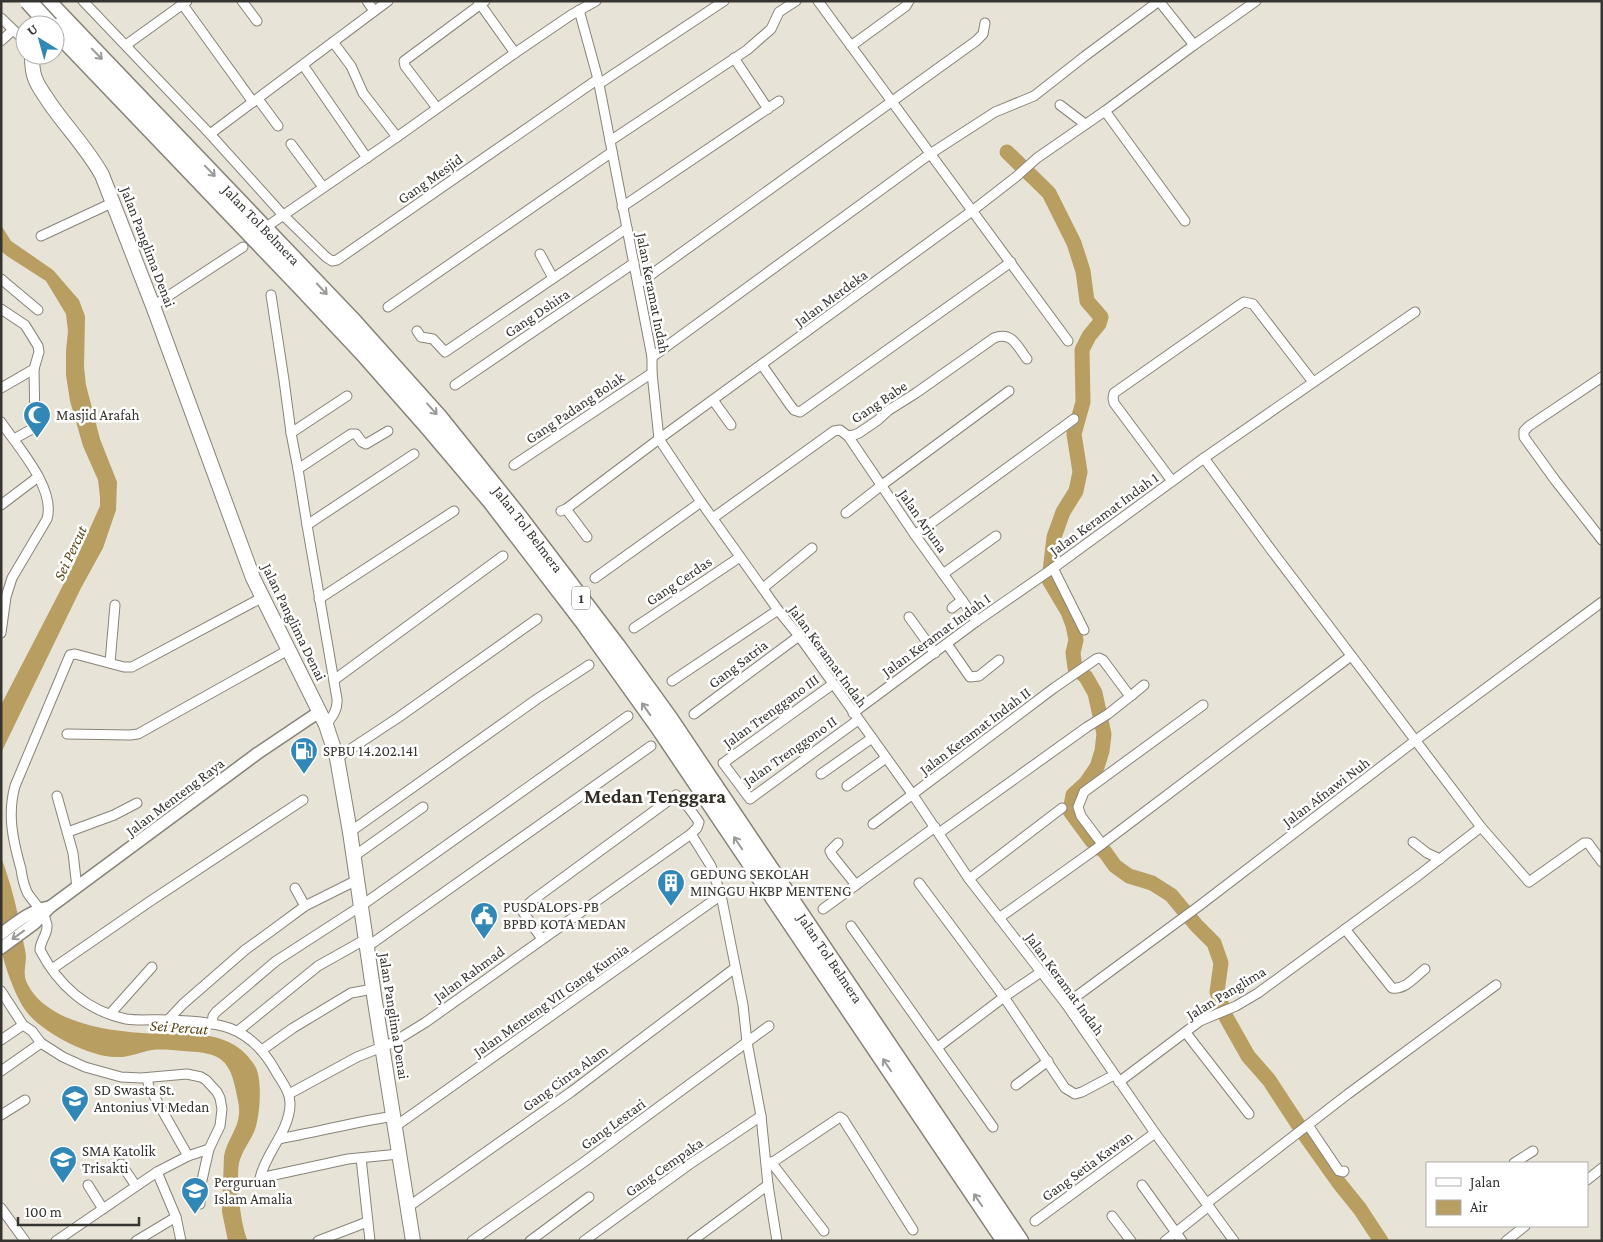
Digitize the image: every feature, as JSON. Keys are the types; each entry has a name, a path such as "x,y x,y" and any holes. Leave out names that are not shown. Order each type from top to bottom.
{"highway":[{"name":"Jalan Tol Belmera","path":"28,1 43,15"},
{"name":"Jalan Tol Belmera","path":"46,1 51,15"},
{"name":"Jalan Tol Belmera","path":"65,36 353,321 438,416 519,517 669,718 1020,1241"},
{"name":"Jalan Tol Belmera","path":"65,37 326,313 429,428 490,500 585,624 658,726 1005,1241"}],"main road":[{"path":"42,15 46,1"},
{"name":"Jalan Panglima Denai","path":"33,65 34,78 39,87 54,110 94,159 114,202 253,578 290,649 326,725 337,758 413,1241"}],"street":[{"name":"Gang Mesjid","path":"83,1 210,134 283,215 332,261 337,260 598,81 724,1"},
{"path":"242,1 257,21"},
{"path":"367,1 374,11"},
{"path":"210,134 388,1"},
{"path":"272,223 583,6 596,1"},
{"path":"610,140 760,40 771,29 779,12 796,1"},
{"path":"818,1 1068,341"},
{"path":"851,46 906,6 909,1"},
{"path":"652,357 930,154 995,112 1028,99 1042,90 1159,1 1194,45"},
{"name":"Jalan Merdeka","path":"587,537 564,510 972,211 1037,158 1256,1"},
{"path":"437,108 405,66 404,61 481,2 515,53"},
{"path":"126,45 185,3 255,100 278,126"},
{"name":"Jalan Keramat Indah","path":"583,6 652,357 659,440 740,557 913,795 969,878 1066,1004 1116,1079 1234,1241"},
{"path":"1,18 13,30 1,41"},
{"path":"638,284 980,38 983,34 985,23"},
{"path":"333,42 351,66 363,93 397,137"},
{"path":"734,58 768,109"},
{"path":"303,65 366,158"},
{"path":"622,207 780,101"},
{"path":"1060,104 1085,124"},
{"path":"1105,111 1184,221"},
{"path":"291,144 323,187"},
{"path":"388,306 612,152"},
{"path":"41,236 114,202"},
{"path":"418,331 421,337 433,339 445,352 627,228"},
{"path":"153,306 243,247"},
{"path":"540,254 554,278"},
{"path":"762,365 794,410 800,412 1011,262"},
{"name":"Gang Dshira","path":"455,385 634,264"},
{"path":"1,280 38,310"},
{"path":"271,295 306,525 338,705 336,713 326,725"},
{"path":"1172,481 1114,403 1114,393 1244,302 1253,304 1313,382"},
{"path":"1,309 25,325 36,342 38,352 34,369 35,425 32,429 14,439"},
{"name":"Jalan Keramat Indah 1","path":"1036,579 1204,458 1415,312"},
{"name":"Gang Babe","path":"713,518 834,431 840,430 848,436 854,435 998,336 1008,337 1027,359"},
{"path":"1,388 34,369"},
{"name":"Gang Padang Bolak","path":"514,465 652,373"},
{"path":"1602,377 1529,426 1524,431 1524,437 1602,540"},
{"path":"846,513 882,484 1009,391"},
{"path":"291,433 347,396"},
{"path":"713,400 731,425"},
{"path":"915,535 1074,419"},
{"path":"1,633 6,597 12,578 48,515 48,503 30,460 3,428"},
{"path":"298,469 351,434 356,434 366,444 388,430"},
{"name":"Jalan Arjuna","path":"848,436 915,535 977,621"},
{"path":"306,525 414,454"},
{"path":"1204,458 1481,828 1529,882 1584,843 1588,843 1602,862"},
{"path":"1,505 38,477"},
{"path":"595,578 701,502"},
{"path":"319,599 454,510"},
{"path":"943,574 996,536"},
{"path":"763,588 812,548"},
{"path":"334,680 503,556"},
{"name":"Gang Cerdas","path":"634,628 740,557"},
{"path":"1052,568 1084,630"},
{"name":"Jalan Keramat Indah I","path":"856,716 977,621 1036,579"},
{"path":"263,597 135,666 127,667 75,654 70,656 15,786 11,806 13,841 26,890 47,928 40,948 52,969 64,985 73,993 90,1006 129,1019 224,1025 246,1035 262,1050 289,1094 290,1110 279,1139 263,1167 260,1178 348,1159 400,1154"},
{"path":"952,608 962,600"},
{"name":"Jalan Afnawi Nuh","path":"1066,1004 1602,602"},
{"path":"110,663 115,605"},
{"path":"672,681 778,610"},
{"path":"909,617 935,653"},
{"path":"337,758 399,717 537,619"},
{"name":"Gang Satria","path":"694,714 798,636"},
{"path":"947,644 970,677 979,676 998,660"},
{"path":"67,734 130,736 138,734 290,649"},
{"path":"999,918 1089,854 1351,656"},
{"name":"Jalan Keramat Indah II","path":"873,824 1081,668 1096,659 1100,658 1106,664 1126,694 1132,695"},
{"path":"350,832 537,699 589,665"},
{"name":"Jalan Trenggano III","path":"724,762 832,684"},
{"path":"823,909 1108,714 1144,685"},
{"path":"1101,845 1080,816 1078,807 1084,792 1203,705"},
{"name":"Jalan Menteng Raya","path":"1,948 40,914 258,753 319,712"},
{"path":"212,1024 212,1016 269,966 361,906 628,716"},
{"name":"Jalan Trenggono II","path":"724,762 750,799 856,716"},
{"path":"821,774 872,738"},
{"path":"238,1030 318,966 366,943 651,746"},
{"path":"847,786 886,758"},
{"path":"542,939 523,912 525,906 676,795 690,808 699,822 697,828 691,834 711,866 721,895 769,1164 768,1185 777,1241"},
{"path":"57,796 73,853 77,888"},
{"path":"52,969 303,800"},
{"path":"68,832 114,815 137,803"},
{"path":"353,857 423,807"},
{"path":"969,878 1062,808"},
{"name":"Jalan Panglima","path":"1048,1061 1065,1088 1075,1094 1116,1079 1186,1033 1200,1021 1258,993 1481,828"},
{"name":"Jalan Rahmad","path":"289,1094 357,1057 392,1043 426,1022 691,834"},
{"path":"1413,842 1427,853 1440,859"},
{"path":"838,843 830,851 856,885"},
{"path":"168,1020 183,1004 245,950 305,906 357,880"},
{"path":"919,883 1004,997 1048,1061 1016,1085"},
{"path":"295,888 305,906"},
{"name":"Jalan Menteng VII Gang Kurnia","path":"395,1121 721,895"},
{"name":"Jalan Menteng Raya","path":"1,934 40,914"},
{"path":"851,926 993,1127"},
{"path":"1345,929 1392,988 1398,989 1406,985 1425,969"},
{"path":"110,1014 152,967"},
{"name":"Gang Cinta Alam","path":"408,1207 571,1092 735,968"},
{"path":"938,1047 1004,997 1041,972"},
{"path":"1164,1241 1307,1126 1496,985"},
{"path":"262,1050 293,1028 351,993 373,989"},
{"path":"2,994 23,1025 32,1031 41,1043 85,1068 121,1077 147,1078 187,1074 201,1077 213,1086 221,1103 221,1120 209,1149 200,1189 200,1204"},
{"path":"1,1040 23,1025"},
{"name":"Gang Lestari","path":"472,1241 584,1162 769,1026"},
{"path":"1186,1033 1249,1114"},
{"path":"1,1070 41,1043"},
{"path":"147,1078 149,1087 188,1156"},
{"path":"1,1115 25,1100"},
{"name":"Gang Cempaka","path":"584,1241 761,1116"},
{"path":"769,1164 840,1116 844,1119 913,1230"},
{"path":"279,1139 317,1132 354,1122 395,1121"},
{"path":"1307,1126 1339,1170 1344,1171"},
{"name":"Gang Setia Kawan","path":"1035,1221 1155,1133"},
{"path":"56,1241 157,1172 188,1156 209,1149"},
{"path":"1516,1162 1533,1151"},
{"path":"361,1158 370,1241"},
{"path":"121,1164 136,1186"},
{"path":"769,1164 824,1231"},
{"path":"1588,1179 1602,1168"},
{"path":"157,1172 176,1217 181,1241"},
{"path":"88,1185 103,1209"},
{"path":"692,1241 768,1185"},
{"path":"1142,1185 1182,1241"},
{"path":"530,1241 589,1197"},
{"path":"1,1208 25,1241"},
{"path":"1112,1216 1131,1241"},
{"path":"136,1241 176,1217"},
{"path":"318,1241 368,1222"},
{"path":"1506,1241 1524,1227"}],"water":[{"name":"Sei Percut","path":"1,225 11,241 53,270 79,300 85,316 84,367 86,385 100,439 117,482 116,510 103,548 81,588 1,753 1,705 74,564 100,506 100,497 98,480 83,446 70,401 66,375 68,331 66,314 46,281 1,251"},
{"name":"Sei Percut","path":"1,857 17,911 25,949 25,978 34,995 42,1003 80,1023 100,1028 142,1033 204,1035 219,1038 245,1053 255,1066 258,1072 260,1089 258,1118 254,1132 240,1159 238,1171 241,1214 248,1241 228,1241 222,1212 224,1156 237,1125 239,1111 233,1079 225,1063 219,1058 204,1053 168,1050 148,1051 125,1057 105,1056 67,1042 33,1019 22,1005 14,990 1,948"}],"waterway":[{"path":"1007,152 1049,193 1074,243 1083,271 1087,301 1101,317 1099,324 1089,336 1082,350 1083,402 1074,434 1080,472 1076,491 1063,512 1054,537 1049,580 1068,612 1073,625 1076,640 1073,653 1075,668 1086,677 1095,693 1104,734 1102,751 1097,767 1086,783 1073,795 1070,811 1092,841 1105,852 1115,866 1129,876 1152,883 1171,895 1214,943 1221,963 1217,992 1226,1017 1248,1056 1269,1080 1307,1138 1360,1209 1381,1241"}],"place":[{"name":"Masjid Arafah","path":"37,439"},
{"name":"SPBU 14.202.141","path":"304,775"},
{"name":"GEDUNG SEKOLAH MINGGU HKBP MENTENG","path":"671,907"},
{"name":"PUSDALOPS-PB BPBD KOTA MEDAN","path":"484,940"},
{"name":"SD Swasta St. Antonius VI Medan","path":"75,1123"},
{"name":"SMA Katolik Trisakti","path":"63,1184"},
{"name":"Perguruan Islam Amalia","path":"195,1215"}],"district":[{"name":"Medan Tenggara","path":"655,796"}]}
